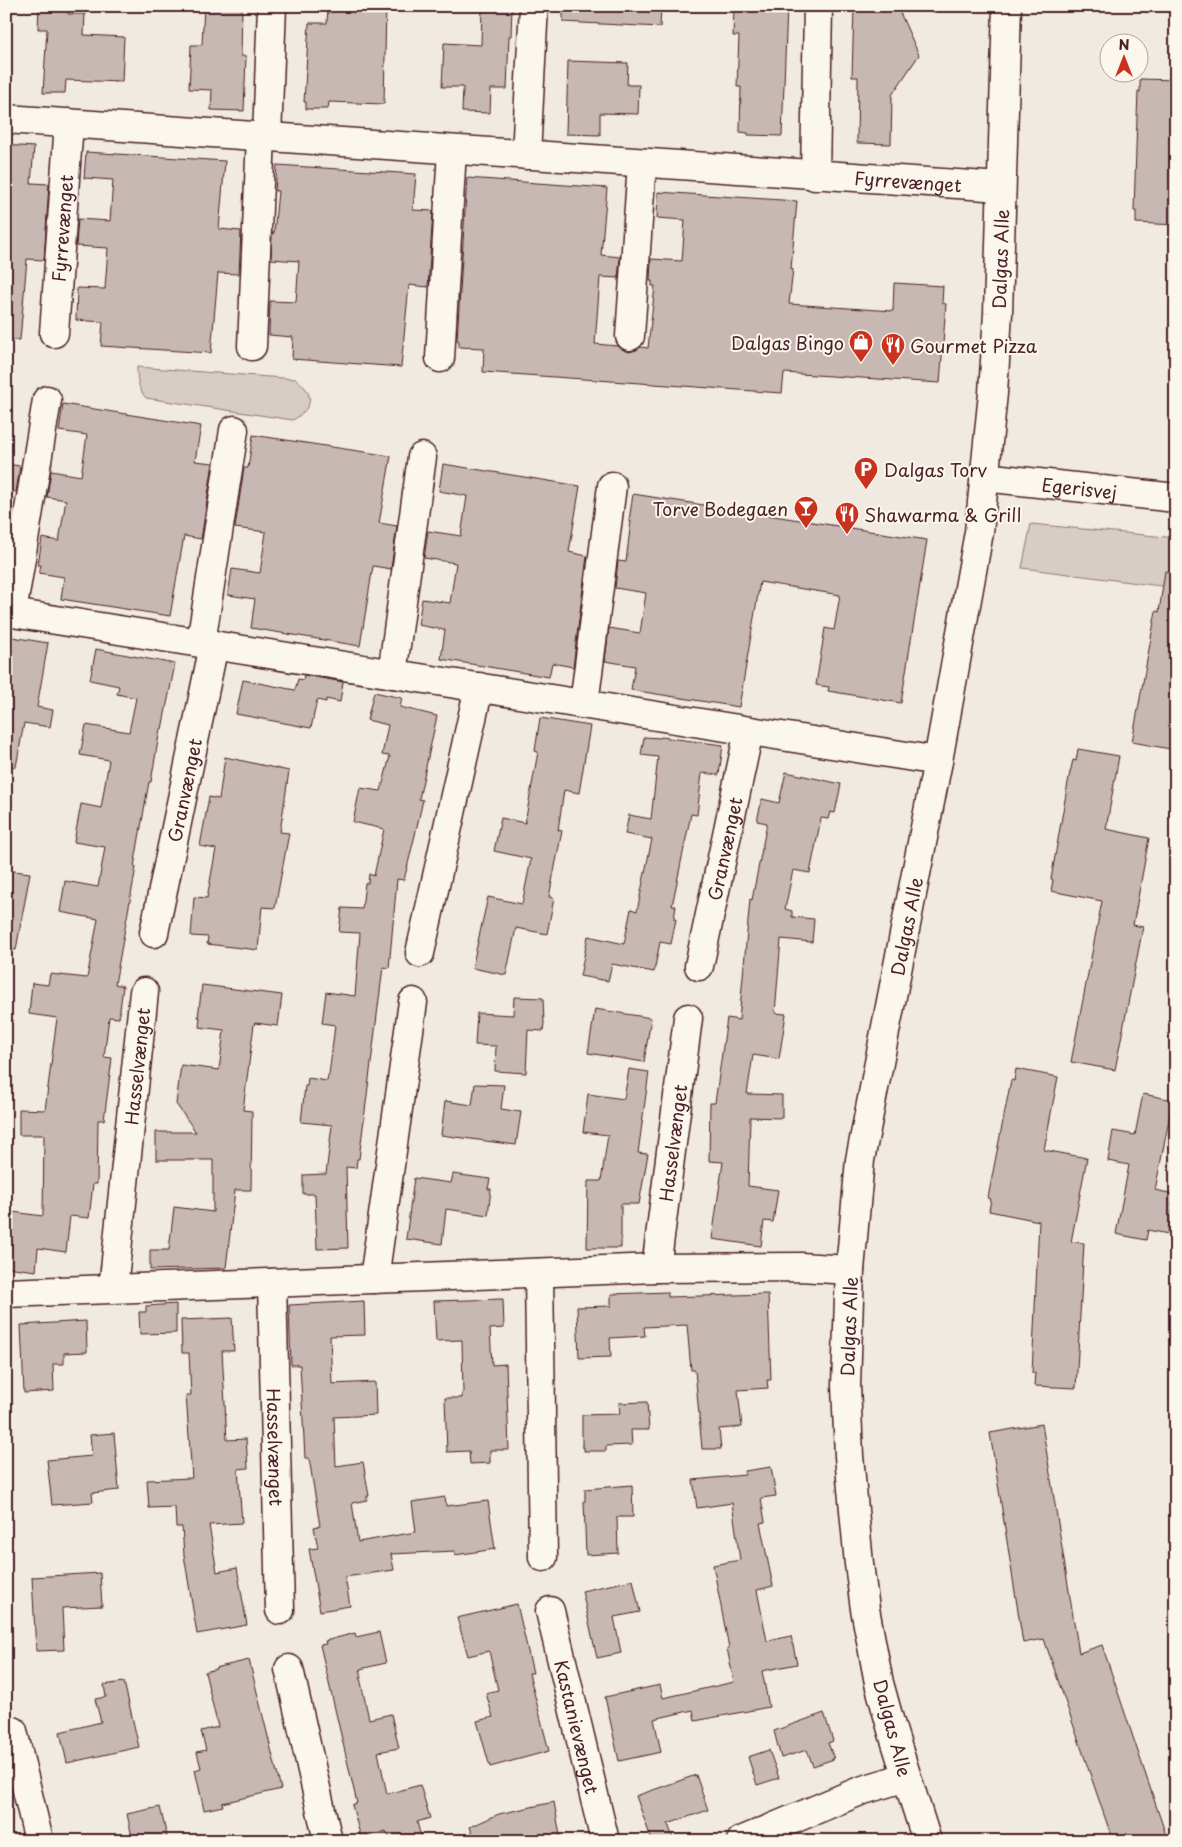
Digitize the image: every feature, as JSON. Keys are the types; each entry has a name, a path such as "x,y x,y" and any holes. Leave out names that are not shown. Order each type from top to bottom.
{"street":[{"path":"252,346 272,6"},
{"path":"526,155 534,6"},
{"path":"815,176 818,6"},
{"name":"Dalgas Alle","path":"927,1841 906,1777 880,1683 865,1609 854,1524 846,1385 850,1270 860,1160 938,761 979,532 993,393 998,313 1007,6"},
{"name":"Fyrrevænget","path":"6,119 642,162 815,176 1002,187"},
{"name":"Fyrrevænget","path":"54,333 69,123"},
{"path":"440,358 452,150"},
{"path":"630,336 642,162"},
{"path":"47,400 9,613 938,761"},
{"name":"Granvænget","path":"154,934 207,644 234,430"},
{"path":"392,674 422,457"},
{"name":"Egerisvej","path":"984,478 1176,498"},
{"path":"584,704 612,486"},
{"path":"420,953 479,687"},
{"name":"Granvænget","path":"699,966 748,731"},
{"name":"Hasselvænget","path":"114,1289 144,992"},
{"path":"374,1279 413,1002"},
{"name":"Hasselvænget","path":"656,1268 688,1018"},
{"path":"6,1293 656,1268 800,1267 850,1270"},
{"path":"539,1273 543,1557"},
{"name":"Hasselvænget","path":"272,1283 280,1610"},
{"name":"Kastanievænget","path":"550,1611 605,1841"},
{"path":"289,1669 328,1841"},
{"path":"13,1731 39,1841"},
{"path":"741,1841 860,1791 906,1777"}],"shaded area":[{"path":"137,367 296,379 306,390 310,400 305,410 293,420 146,398 138,384"},
{"path":"1031,524 1176,538 1176,588 1022,568"}],"building":[{"path":"39,6 68,6 68,14 85,14 84,35 124,37 122,82 66,80 65,93 43,93 47,29 38,29"},
{"path":"204,6 242,6 241,56 246,56 244,111 211,110 212,90 189,89 191,45 202,45"},
{"path":"328,6 386,6 384,104 329,102 328,109 306,109 306,102 304,102 309,23 327,23"},
{"path":"482,6 512,6 507,89 491,89 490,113 462,112 463,87 442,87 444,43 481,45"},
{"path":"563,6 661,6 660,27 563,22"},
{"path":"734,6 787,6 782,136 748,135 748,133 740,132 741,87 737,87 739,36 733,36"},
{"path":"854,6 897,6 919,55 892,95 891,144 857,143 858,77 852,77"},
{"path":"568,61 628,63 627,85 639,85 638,114 600,113 600,135 566,134"},
{"path":"1150,79 1176,80 1176,225 1136,223 1136,211 1134,211 1138,91 1140,92 1140,82 1150,82"},
{"path":"6,145 34,147 31,183 49,184 44,260 27,259 20,340 6,340 6,214 8,214 11,173 6,172"},
{"path":"86,152 225,161 219,229 241,231 239,274 218,273 211,353 101,346 103,322 76,320 77,288 105,289 108,248 76,246 78,219 110,221 113,180 84,178"},
{"path":"277,165 416,174 413,210 433,211 428,287 409,285 401,367 292,359 293,337 269,335 270,301 296,302 299,261 271,259 272,233 274,233 278,191 275,191"},
{"path":"467,178 607,188 601,255 620,257 618,278 600,277 595,344 618,346 629,352 640,347 648,348 655,286 652,286 652,281 650,281 651,259 682,261 685,220 657,218 658,192 797,201 789,304 893,311 894,283 943,286 942,303 946,304 940,383 784,373 782,393 483,372 484,348 459,347 459,341 457,340"},
{"path":"63,404 201,426 195,461 213,463 201,539 184,536 170,616 61,599 64,577 39,573 41,565 38,565 42,538 59,541 66,500 47,497 51,471 81,476 87,435 59,431"},
{"path":"253,435 391,456 379,523 397,526 391,569 373,566 360,646 251,628 255,599 228,595 232,569 260,573 266,532 235,528 244,468 248,468"},
{"path":"6,464 20,466 16,492 6,491"},
{"path":"443,464 580,486 569,552 587,556 573,667 552,663 549,677 441,659 445,630 418,625 422,599 450,603 456,563 424,558 428,531 461,536 467,496 439,491"},
{"path":"633,494 927,540 901,703 828,691 829,687 816,685 825,628 834,630 840,595 760,582 739,707 631,690 635,666 605,661 609,628 640,633 646,593 615,588 618,561 626,562"},
{"path":"1165,571 1176,572 1176,750 1132,742 1156,611 1159,612"},
{"path":"6,636 48,643 37,707 53,710 50,727 24,723 16,767 6,766"},
{"path":"96,649 175,664 162,729 160,729 151,782 149,782 115,984 123,986 119,1018 109,1017 104,1057 112,1058 104,1120 98,1120 97,1184 93,1184 89,1218 70,1216 66,1252 38,1248 36,1271 6,1267 12,1212 43,1216 44,1135 19,1135 19,1109 45,1110 57,1018 29,1014 32,983 48,985 50,974 87,978 98,919 60,912 65,881 98,887 105,847 74,842 81,804 101,808 109,760 80,755 86,725 129,732 136,698 117,694 119,686 90,680"},
{"path":"304,675 343,682 340,702 326,699 326,702 317,700 311,728 236,714 243,680 295,690 298,679 303,680"},
{"path":"374,692 402,698 400,707 437,716 419,799 423,800 404,880 397,879 389,968 383,967 359,1159 357,1159 356,1168 346,1167 348,1248 317,1249 315,1194 303,1194 303,1175 326,1174 332,1125 301,1122 305,1086 307,1086 308,1078 327,1081 329,1075 335,1025 322,1023 326,992 355,996 360,933 339,932 342,908 362,909 365,883 368,883 369,874 374,876 384,829 353,822 360,788 381,791 390,756 382,755 388,725 367,720"},
{"path":"540,718 590,726 579,793 564,790 558,830 562,831 549,897 554,898 547,934 516,928 506,975 472,968 488,897 522,904 531,859 494,851 501,818 525,823 538,752 535,751"},
{"path":"644,737 661,737 723,745 719,775 702,773 697,815 691,814 672,906 676,906 674,919 676,919 671,944 660,942 654,972 612,964 608,981 580,976 588,936 624,944 631,909 637,911 652,839 625,834 629,815 651,819 658,757 641,755"},
{"path":"1078,749 1119,756 1106,829 1149,838 1133,925 1143,927 1115,1070 1071,1062 1102,901 1051,891 1053,880 1051,879 1069,777 1073,760 1076,761"},
{"path":"225,757 289,771 280,832 289,833 275,908 262,907 258,950 207,944 208,937 191,936 194,897 207,898 216,849 200,846 209,797 219,799"},
{"path":"786,772 841,784 835,813 830,812 828,819 821,818 810,873 793,870 785,909 792,911 792,917 814,919 812,942 781,939 775,1013 786,1014 779,1059 753,1055 747,1094 782,1095 782,1118 750,1117 748,1186 778,1190 773,1222 764,1221 761,1246 712,1239 723,1162 709,1161 710,1103 715,1103 727,1018 739,1020 750,899 752,900 767,823 757,821 762,799 779,803"},
{"path":"6,870 30,873 16,950 6,949"},
{"path":"202,985 282,995 278,1026 254,1024 243,1110 252,1111 251,1190 235,1190 226,1268 150,1270 150,1250 169,1250 174,1207 213,1212 213,1160 156,1160 156,1132 196,1132 176,1104 181,1065 219,1070 224,1030 199,1027 200,1017 198,1017"},
{"path":"514,997 543,998 543,1031 528,1030 526,1073 495,1071 496,1046 475,1045 477,1013 513,1015"},
{"path":"595,1009 651,1018 644,1062 588,1053"},
{"path":"629,1069 649,1072 638,1153 648,1154 639,1204 621,1204 621,1248 587,1248 588,1181 601,1181 608,1135 583,1132 588,1094 624,1099"},
{"path":"1016,1069 1058,1077 1044,1150 1087,1158 1071,1242 1084,1243 1076,1388 1034,1386 1035,1373 1032,1373 1039,1221 989,1211 991,1199 988,1198 991,1182 1011,1080 1014,1081"},
{"path":"475,1084 504,1085 501,1109 521,1112 516,1145 441,1135 445,1101 472,1105"},
{"path":"1143,1094 1173,1100 1155,1190 1174,1194 1168,1234 1148,1230 1146,1240 1116,1234 1129,1165 1108,1161 1113,1131 1135,1135"},
{"path":"453,1174 490,1179 488,1189 491,1189 488,1215 446,1209 442,1244 406,1239 414,1178 451,1183"},
{"path":"668,1292 668,1297 768,1294 771,1380 767,1380 768,1388 738,1390 742,1427 719,1429 721,1449 702,1449 695,1370 691,1370 687,1325 644,1327 645,1336 610,1338 611,1357 579,1358 577,1307 611,1306 611,1294"},
{"path":"503,1299 504,1328 490,1329 492,1365 506,1364 509,1450 490,1450 490,1463 470,1464 469,1451 447,1452 445,1398 462,1398 462,1340 436,1341 434,1301"},
{"path":"364,1301 365,1335 330,1336 332,1384 375,1382 376,1415 334,1417 336,1466 363,1462 369,1496 367,1496 367,1500 352,1503 358,1542 416,1532 412,1502 445,1497 446,1506 488,1501 495,1549 455,1555 455,1551 391,1554 394,1570 345,1577 350,1606 320,1611 309,1549 318,1548 314,1527 320,1526 309,1458 305,1458 300,1365 291,1365 289,1305"},
{"path":"176,1304 176,1333 140,1334 139,1312 146,1312 146,1306"},
{"path":"232,1318 234,1351 222,1351 227,1440 246,1439 248,1468 238,1469 242,1523 209,1525 217,1572 237,1568 247,1625 197,1634 184,1555 182,1527 176,1527 175,1507 149,1508 147,1480 192,1478 186,1395 191,1395 189,1353 182,1353 181,1320"},
{"path":"86,1321 87,1352 64,1353 64,1364 53,1364 54,1391 24,1393 21,1325"},
{"path":"647,1402 649,1430 631,1430 632,1445 606,1446 606,1451 584,1451 584,1447 582,1447 582,1415 620,1414 619,1403"},
{"path":"1042,1424 1079,1653 1102,1645 1168,1841 1113,1841 1044,1639 1023,1643 990,1433"},
{"path":"114,1433 119,1490 92,1493 93,1502 52,1505 47,1460 92,1456 90,1435"},
{"path":"771,1467 776,1496 761,1498 765,1522 760,1523 773,1586 757,1590 767,1641 791,1636 797,1664 762,1671 769,1707 695,1721 693,1710 654,1719 661,1752 619,1761 605,1697 660,1685 663,1698 734,1682 713,1565 740,1560 732,1503 697,1508 693,1480 745,1475 745,1471"},
{"path":"632,1485 633,1517 617,1517 618,1553 586,1555 585,1489"},
{"path":"100,1573 102,1606 62,1608 64,1650 36,1651 32,1577"},
{"path":"633,1580 640,1612 614,1617 621,1653 597,1658 582,1591"},
{"path":"517,1604 533,1673 529,1673 549,1751 490,1767 477,1721 493,1717 486,1693 498,1690 489,1651 468,1656 457,1618"},
{"path":"379,1632 386,1663 360,1669 362,1678 360,1678 369,1719 391,1714 399,1748 378,1752 387,1794 420,1785 430,1818 417,1822 422,1841 391,1841 386,1831 361,1838 352,1805 357,1803 320,1645 326,1644 325,1641 355,1633 356,1637"},
{"path":"249,1660 281,1789 222,1803 223,1806 204,1810 195,1770 201,1768 197,1752 206,1750 201,1731 218,1727 205,1672"},
{"path":"124,1682 139,1747 67,1763 60,1732 101,1722 95,1699 106,1697 104,1685"},
{"path":"824,1713 833,1741 828,1743 834,1759 813,1766 807,1750 781,1758 774,1731"},
{"path":"769,1750 779,1778 757,1785 748,1757"},
{"path":"696,1775 708,1810 668,1824 674,1841 652,1841 636,1796"},
{"path":"554,1802 561,1841 475,1841 470,1827 499,1814"},
{"path":"160,1807 168,1841 133,1841 127,1814"}],"place":[{"name":"Dalgas Bingo","path":"861,363"},
{"name":"Gourmet Pizza","path":"893,366"},
{"name":"Dalgas Torv","path":"866,490"},
{"name":"Torve Bodegaen","path":"806,529"},
{"name":"Shawarma & Grill","path":"847,535"}]}
